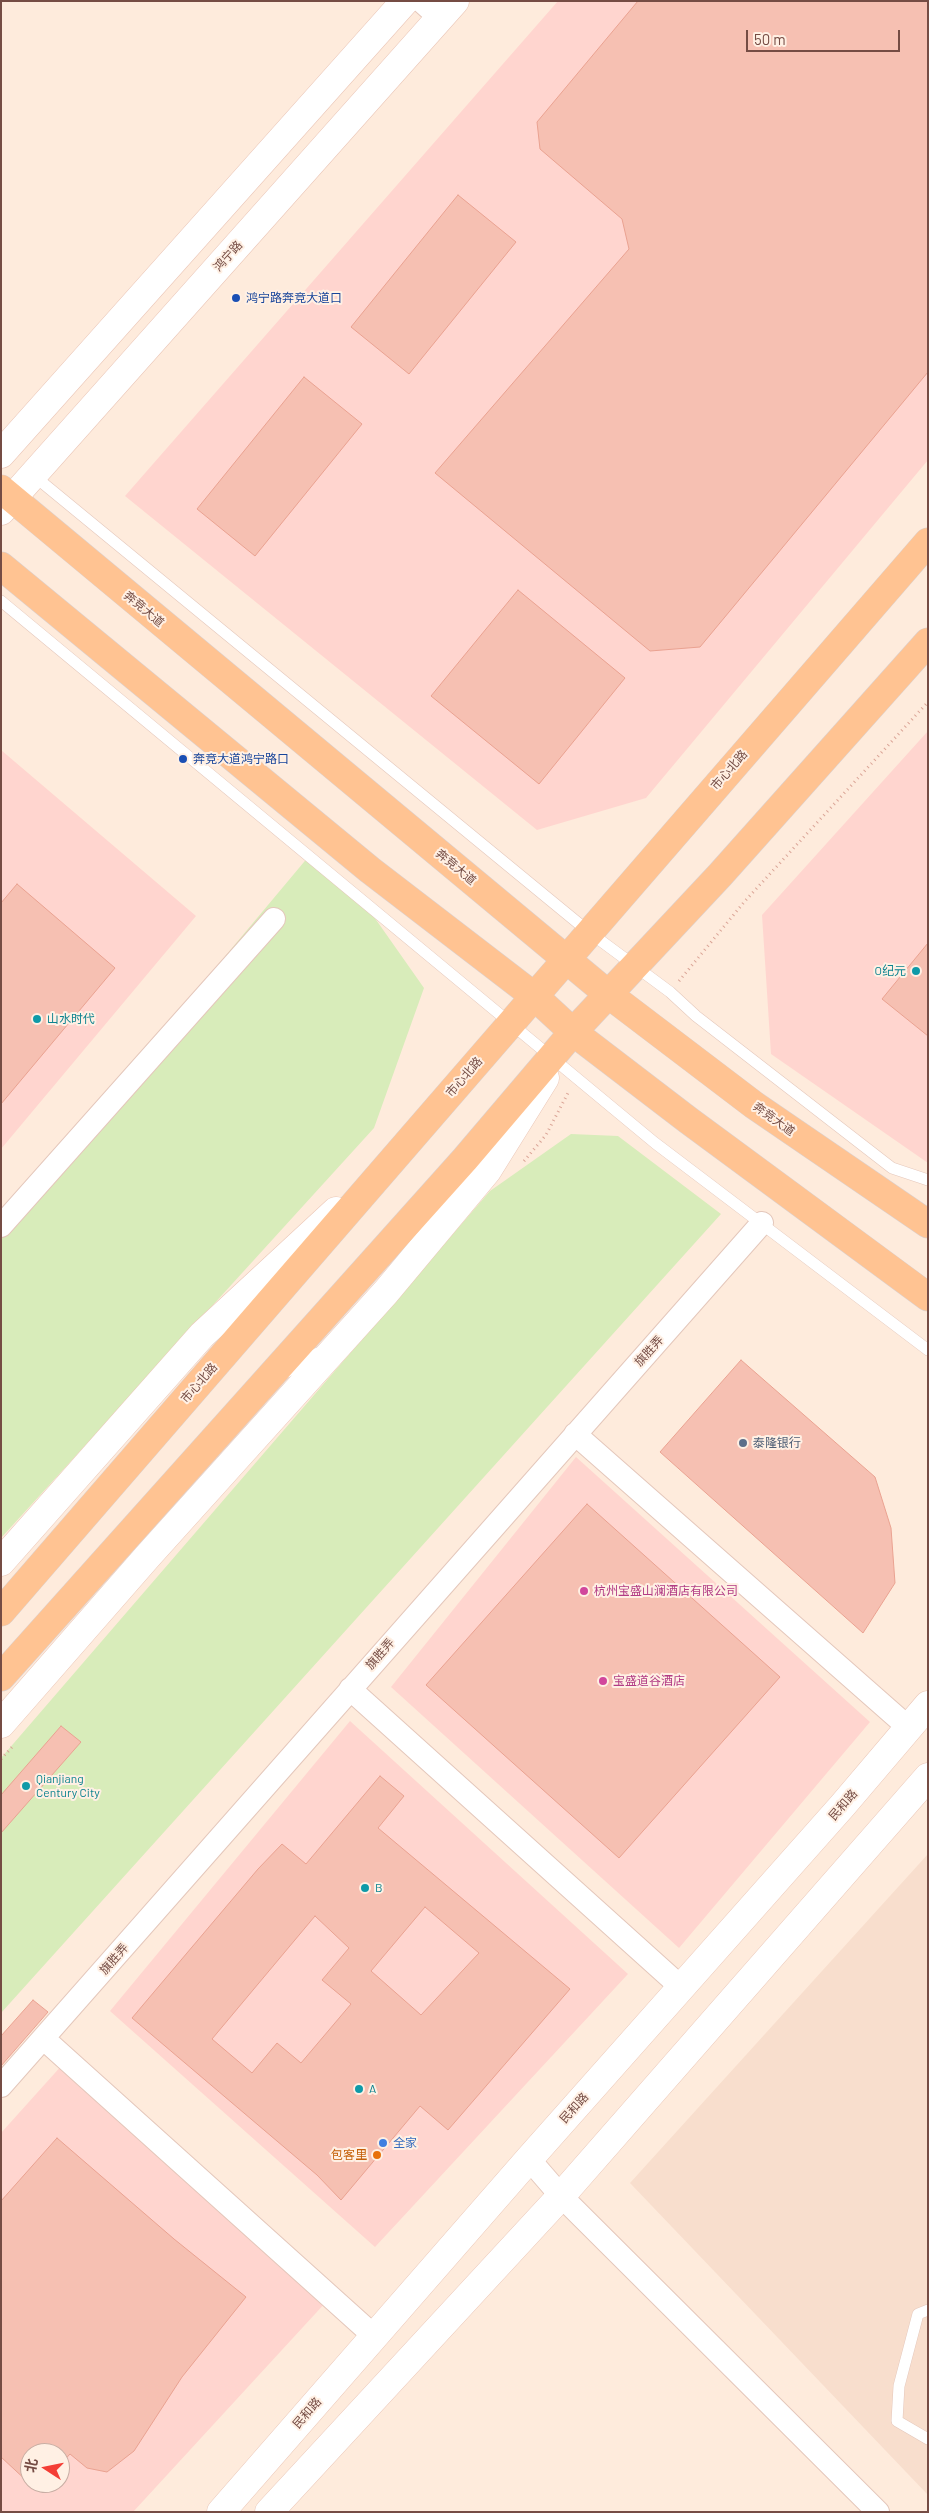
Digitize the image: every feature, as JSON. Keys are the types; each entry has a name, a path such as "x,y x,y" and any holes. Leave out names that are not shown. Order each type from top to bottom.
{"main road":[{"path":"1,454 405,1"},
{"name":"鸿宁路","path":"5,500 32,475 438,7"},
{"name":"奔竞大道","path":"5,500 608,994 762,1110 928,1224"},
{"name":"市心北路","path":"1,1612 928,542"},
{"path":"1,566 370,870 534,996 573,1032 688,1120 928,1297"},
{"path":"1,1677 465,1159 554,1058 573,1032 720,875 928,642"},
{"path":"1,1724 386,1292 487,1171 554,1058"},
{"path":"1,1562 202,1335 399,1152"},
{"name":"民和路","path":"221,2512 928,1705"},
{"path":"269,2512 561,2196 928,1777"}],"street":[{"path":"1,1226 274,919"},
{"name":"旗胜弄","path":"1,2086 350,1688 762,1224"},
{"path":"575,1434 909,1728"},
{"path":"350,1688 682,1988"},
{"path":"44,2039 374,2336"},
{"path":"529,2159 561,2196 878,2512"}],"lane":[{"path":"32,475 589,932 670,992 696,1016 892,1168 928,1180"},
{"path":"1,601 554,1058 654,1143 928,1350"},
{"path":"260,1389 348,1334"},
{"path":"928,2310 918,2314 899,2386 897,2421 928,2439"}],"path":[{"path":"670,992 745,901 928,702"}],"shaded area":[{"path":"558,1 928,1 928,460 646,798 537,830 125,496"},
{"path":"928,731 928,1163 771,1054 762,915"},
{"path":"1,750 196,916 1,1149"},
{"path":"576,1457 870,1722 679,1948 391,1687"},
{"path":"350,1721 628,1974 375,2247 110,2011"},
{"path":"928,1854 928,2495 630,2183"},
{"path":"72,2054 338,2289 133,2512 1,2512 1,2133"}],"green space":[{"path":"309,856 353,887 424,988 374,1128 1,1538 1,1224"},
{"path":"571,1134 618,1136 721,1214 1,2013 1,1758 490,1191"}],"building":[{"path":"638,1 928,1 928,372 700,647 650,651 435,473 629,249 622,219 540,149 537,122"},
{"path":"458,195 516,242 409,374 351,327"},
{"path":"304,377 362,424 255,556 197,509"},
{"path":"518,590 625,678 539,784 431,696"},
{"name":"山水时代","path":"17,884 115,968 1,1104 1,903"},
{"name":"O纪元","path":"928,943 928,1036 882,999"},
{"path":"741,1360 875,1477 891,1528 895,1583 863,1633 660,1452"},
{"name":"宝盛道谷酒店","path":"587,1504 780,1677 619,1858 426,1685"},
{"name":"Qianjiang Century City","path":"61,1726 81,1742 1,1833 1,1795"},
{"path":"380,1776 404,1796 378,1828 570,1989 448,2130 420,2106 341,2200 317,2175 132,2018 258,1869 282,1844 306,1864","holes":["425,1907 479,1953 421,2015 371,1971","315,1916 349,1948 322,1980 351,2004 301,2063 277,2043 252,2073 212,2039"]},
{"path":"33,2000 48,2012 1,2066 1,2036"},
{"path":"57,2138 174,2239 246,2297 182,2377 134,2451 107,2472 87,2468 70,2454 70,2443 20,2443 20,2475 1,2457 1,2201"}],"place":[{"name":"鸿宁路奔竞大道口","path":"236,298"},
{"name":"奔竞大道鸿宁路口","path":"183,759"},
{"name":"O纪元","path":"916,971"},
{"name":"山水时代","path":"37,1019"},
{"name":"泰隆银行","path":"743,1443"},
{"name":"杭州宝盛山澜酒店有限公司","path":"584,1591"},
{"name":"宝盛道谷酒店","path":"603,1681"},
{"name":"Qianjiang Century City","path":"26,1786"},
{"name":"B","path":"365,1888"},
{"name":"A","path":"359,2089"},
{"name":"全家","path":"383,2143"},
{"name":"包客里","path":"377,2155"}]}
